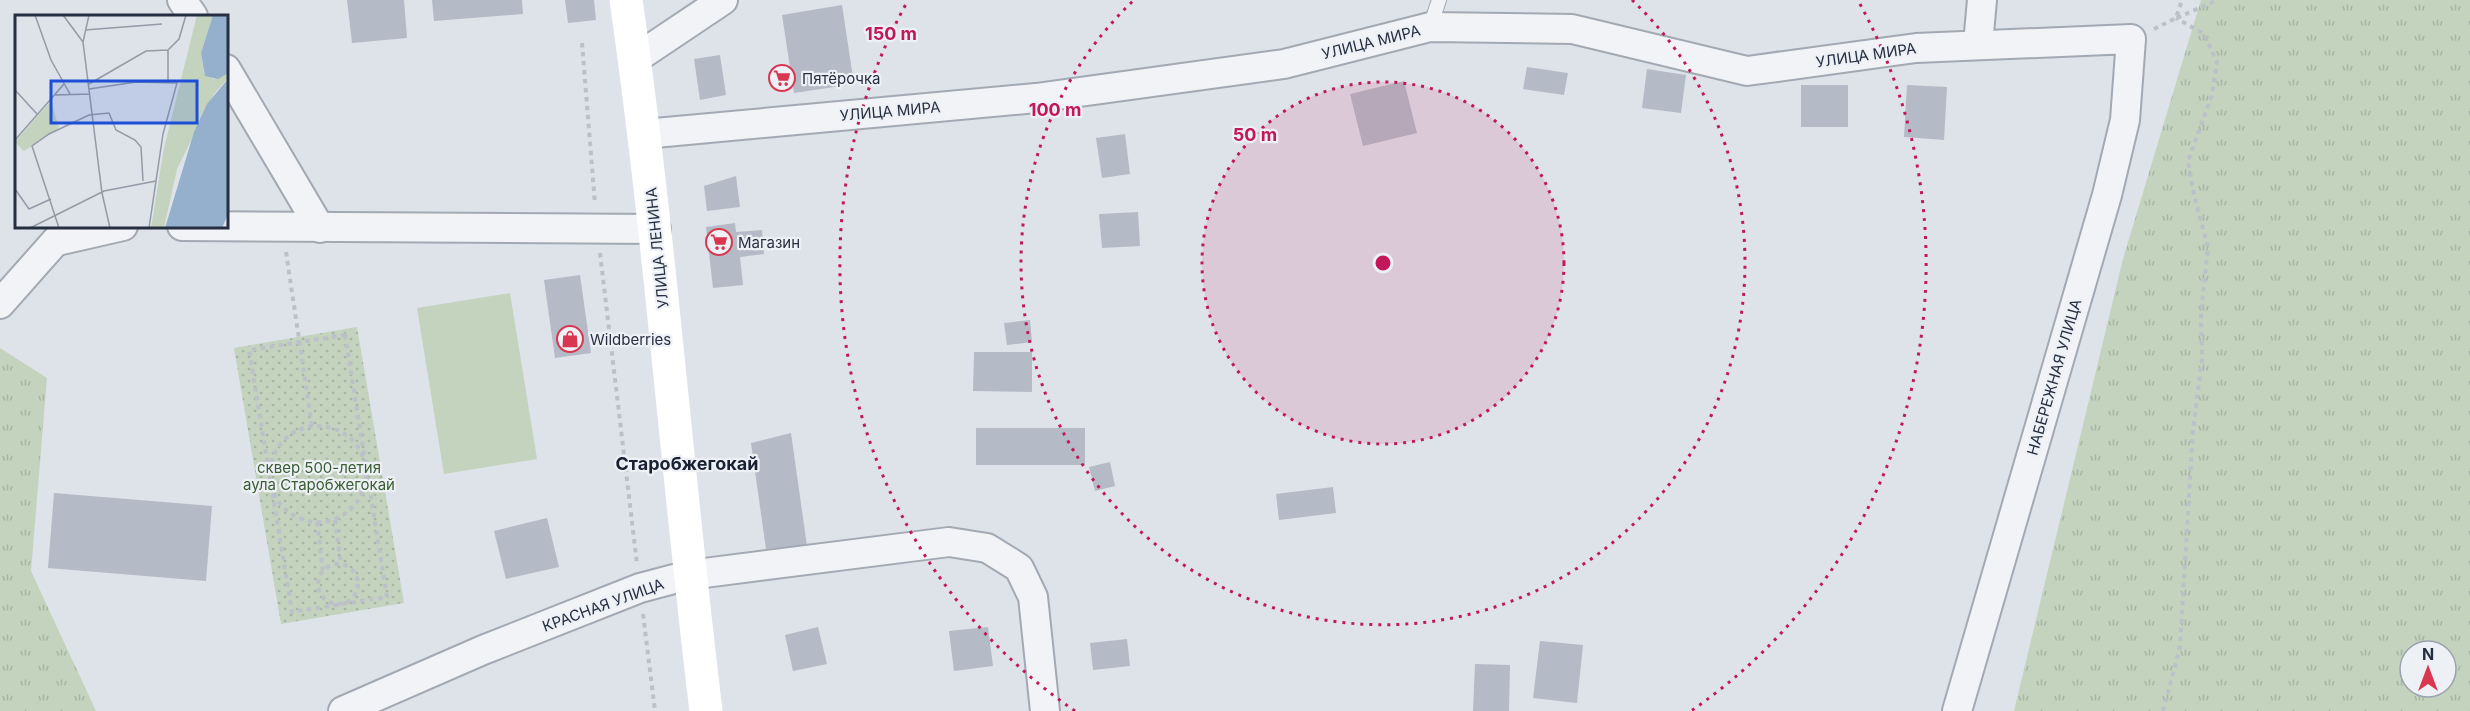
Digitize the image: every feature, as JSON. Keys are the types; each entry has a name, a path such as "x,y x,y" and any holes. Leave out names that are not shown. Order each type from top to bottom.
{"street":[{"name":"УЛИЦА ЛЕНИНА","path":"626,0 656,229 689,575 706,711"},
{"path":"635,59 723,0"},
{"path":"1978,44 1982,0"},
{"name":"УЛИЦА МИРА","path":"644,134 1036,98 1284,64 1430,27 1572,29 1747,71 1916,48 2131,39"},
{"name":"НАБЕРЕЖНАЯ УЛИЦА","path":"1958,711 2107,195 2125,120 2131,39"},
{"path":"228,72 320,228"},
{"path":"228,227 656,229"},
{"path":"0,304 63,234 108,228"},
{"name":"КРАСНАЯ УЛИЦА","path":"343,711 483,650 640,588 689,575 948,542 987,548 1019,568 1033,597 1045,711"}],"lane":[{"path":"1430,27 1439,0"}],"path":[{"path":"2176,18 2182,0"},
{"path":"2131,39 2217,0"},
{"path":"2163,711 2180,647 2193,430 2202,359 2201,313 2208,247 2194,195 2188,161 2212,95 2217,62 2204,34 2176,18"},
{"path":"582,43 597,229 656,711"},
{"path":"283,228 312,426"},
{"path":"345,335 366,463 387,597 292,612 249,350 345,335"},
{"path":"312,426 335,429 354,442 366,463 365,486 354,507 335,520 312,523 290,514 275,497 269,474 275,452 290,434 312,426"},
{"path":"335,520 341,564"},
{"path":"316,522 323,570"},
{"path":"337,563 347,565 355,573 358,583 356,594 348,601 338,604 328,602 320,595 317,584 319,574 327,566 337,563"}],"green space":[{"path":"2201,0 2470,0 2470,711 2014,711 2123,259"},
{"path":"510,293 537,459 444,474 417,308"},
{"name":"сквер 500-летия аула Старобжегокай","path":"357,327 404,603 281,624 234,348"},
{"path":"0,348 47,378 31,571 96,711 0,711"}],"building":[{"path":"347,0 404,0 407,38 352,43"},
{"path":"432,0 522,0 523,14 434,21"},
{"path":"565,0 594,0 596,20 568,23"},
{"path":"842,5 854,84 794,93 782,15"},
{"path":"720,55 726,95 700,100 694,59"},
{"path":"1527,67 1568,73 1564,95 1523,89"},
{"path":"1647,69 1686,75 1681,113 1642,108"},
{"path":"1404,81 1417,133 1363,146 1350,94"},
{"path":"1801,85 1848,85 1848,127 1801,127"},
{"path":"1907,85 1947,87 1944,140 1904,137"},
{"path":"1125,134 1130,174 1102,178 1096,138"},
{"path":"736,176 740,207 707,211 704,186"},
{"path":"1138,212 1140,246 1102,248 1099,214"},
{"path":"735,223 736,232 762,230 764,254 740,257 743,285 713,288 706,227"},
{"path":"580,275 591,353 555,358 544,280"},
{"path":"1030,320 1032,342 1007,345 1004,323"},
{"path":"974,352 1032,352 1032,392 973,391"},
{"path":"976,428 1085,428 1085,465 976,465"},
{"path":"791,433 807,546 766,549 751,443"},
{"path":"1110,462 1115,486 1095,491 1089,467"},
{"path":"1333,487 1336,513 1279,520 1276,494"},
{"path":"54,493 212,506 206,581 48,568"},
{"path":"547,518 559,567 506,579 494,531"},
{"path":"818,627 827,664 793,671 785,635"},
{"path":"988,627 993,666 954,671 949,631"},
{"path":"1127,639 1130,666 1093,670 1090,643"},
{"path":"1540,641 1583,645 1577,703 1533,698"},
{"path":"1475,664 1510,665 1509,711 1473,711"}],"place":[{"name":"Пятёрочка","path":"782,78"},
{"name":"Магазин","path":"719,242"},
{"name":"Wildberries","path":"570,339"}],"district":[{"name":"Старобжегокай","path":"687,463"}]}
